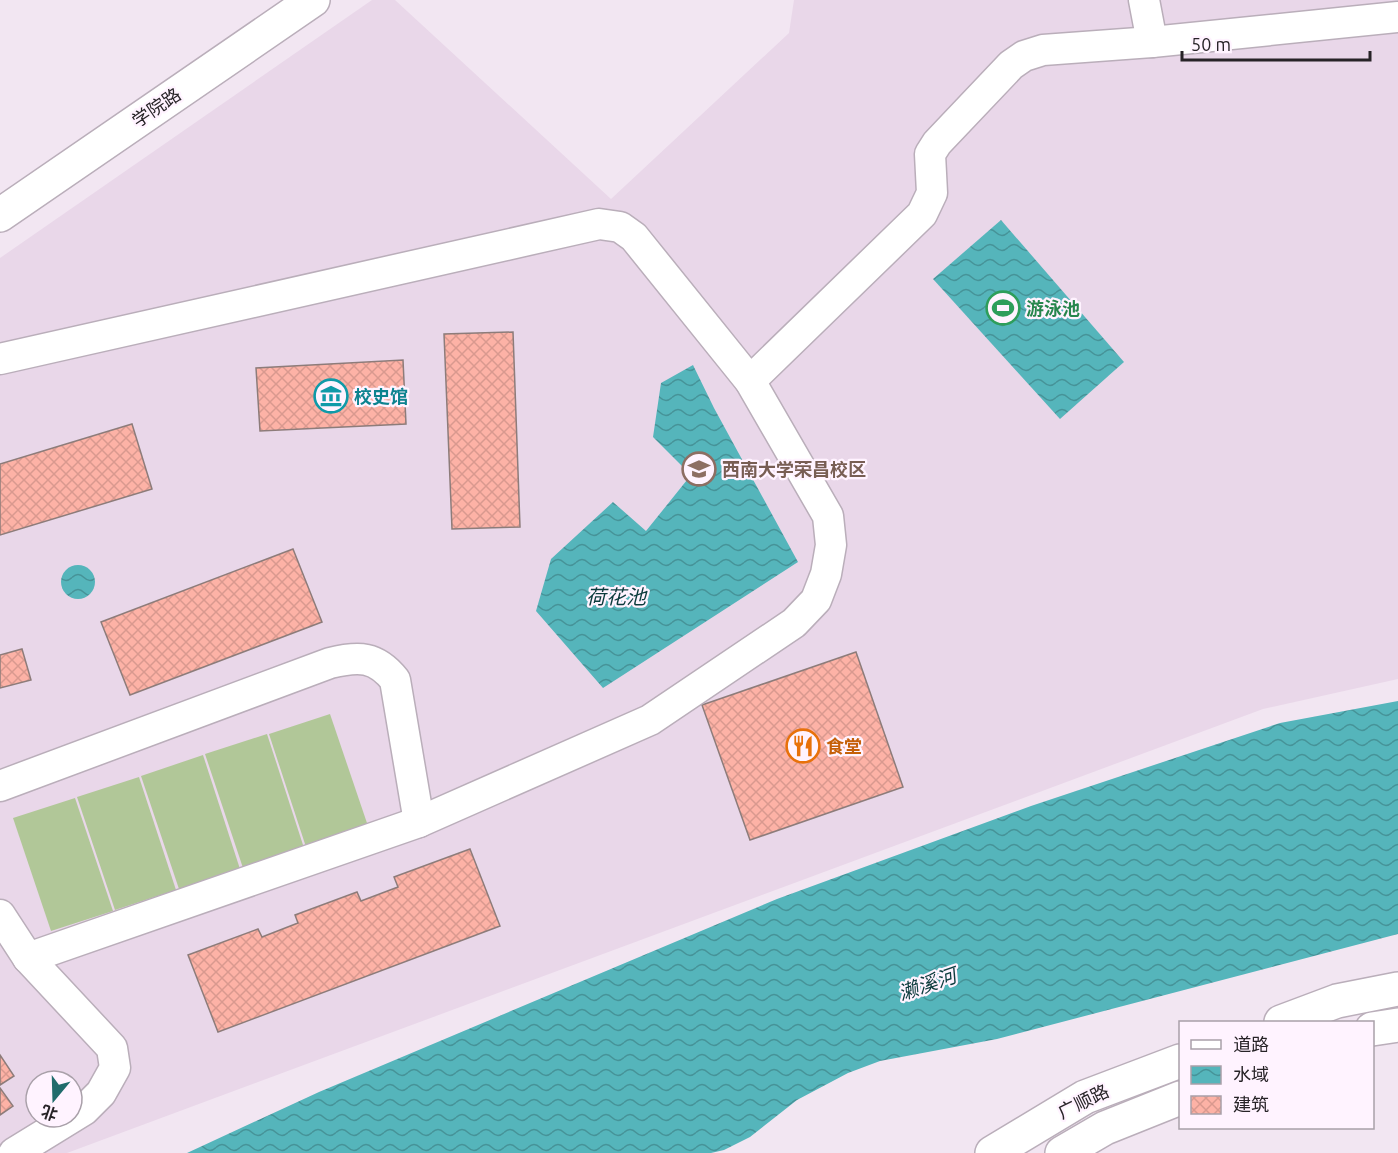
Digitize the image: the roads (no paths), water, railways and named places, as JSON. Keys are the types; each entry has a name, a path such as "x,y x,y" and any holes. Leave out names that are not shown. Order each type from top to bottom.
{"main road":[{"name":"学院路","path":"0,189 276,0"},
{"name":"学院路","path":"0,215 313,0"},
{"path":"1286,1021 1337,1001 1398,989"},
{"path":"1374,1029 1398,1024"},
{"name":"广顺路","path":"992,1153 1085,1097 1179,1061"},
{"name":"广顺路","path":"1062,1153 1105,1128 1179,1098"}],"street":[{"path":"1144,0 1152,42"},
{"path":"750,381 922,214 932,193 930,153 1011,65 1024,56 1043,50 1152,42 1398,17"},
{"path":"0,358 599,224 620,227 634,237 750,381 828,516 831,545 826,574 816,600 794,623 650,720 419,822 28,958"},
{"path":"0,786 330,663 350,658 368,659 385,667 395,680 419,822"},
{"path":"0,915 28,958 112,1048 115,1068 101,1093 84,1110 14,1153"}],"water":[{"path":"1001,220 1124,362 1060,419 933,279"},
{"name":"荷花池","path":"693,365 798,562 603,688 536,611 551,559 613,502 646,531 691,475 653,437 661,383"},
{"path":"78,565 90,570 95,582 90,594 78,599 66,594 61,582 66,570"},
{"name":"濑溪河","path":"1398,701 1398,934 997,1039 880,1061 848,1073 797,1100 750,1137 724,1150 711,1153 187,1153 319,1092 777,899 1031,806 1280,723"}],"place":[{"name":"游泳池","path":"1003,308"},
{"name":"校史馆","path":"331,396"},
{"name":"西南大学荣昌校区","path":"699,469"},
{"name":"食堂","path":"803,746"}]}
